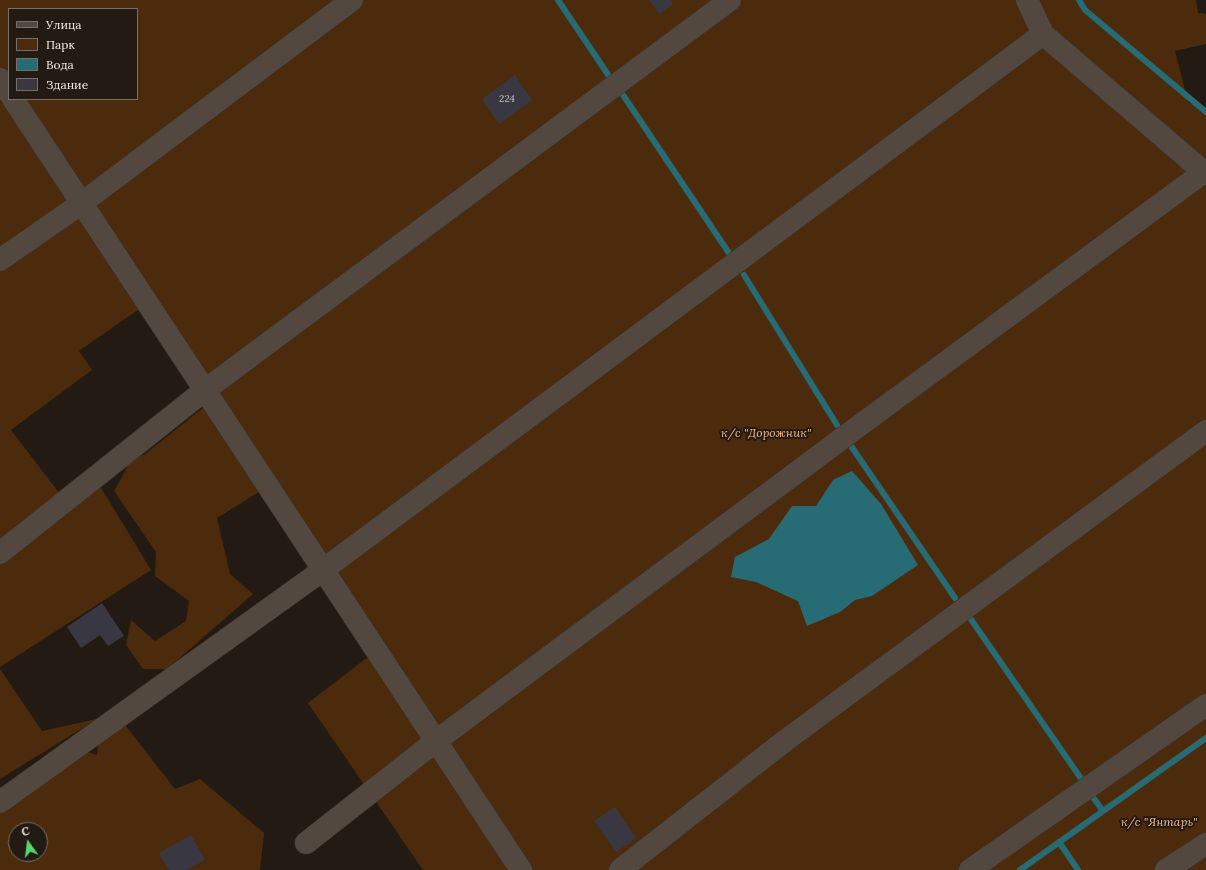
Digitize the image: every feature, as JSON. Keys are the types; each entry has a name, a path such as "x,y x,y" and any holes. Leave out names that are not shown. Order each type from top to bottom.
{"lane":[{"path":"0,260 82,203 352,0"},
{"path":"0,553 205,390 730,0"},
{"path":"306,843 436,741 844,437 1205,173 1043,34 1027,0"},
{"path":"0,802 323,570 1043,34"},
{"path":"0,79 8,91"},
{"path":"14,100 521,870"},
{"path":"620,870 786,740 1206,431"},
{"path":"970,870 1206,705"},
{"path":"1166,870 1206,844"}],"green space":[{"name":"к/с \"Дорожник\"","path":"0,0 1196,0 1198,13 1206,14 1206,44 1175,51 1188,102 1206,110 1206,870 423,870 308,703 369,656 262,490 217,518 230,574 253,594 167,669 143,669 126,645 131,620 155,641 186,621 189,601 155,576 156,552 114,491 133,457 144,455 204,407 142,307 79,351 92,370 11,430 60,494 100,486 151,570 0,667"},
{"path":"0,669 42,731 97,719 0,779"},
{"path":"122,721 175,789 200,779 264,833 260,870 0,870 0,808 79,749 97,755 100,732"}],"water":[{"path":"852,471 881,504 918,565 872,596 855,600 840,612 807,626 798,601 756,582 731,577 735,557 769,539 792,506 816,506 833,480"}],"building":[{"path":"649,0 670,0 673,4 659,14"},
{"path":"515,75 532,100 499,124 482,99"},
{"path":"102,603 124,636 108,646 100,635 81,648 67,627"},
{"path":"615,807 636,838 616,852 594,821"},
{"path":"191,835 205,860 187,870 169,870 159,853"}],"waterway":[{"path":"558,0 609,76"},
{"path":"1079,0 1085,10 1206,112"},
{"path":"621,92 731,256"},
{"path":"744,275 837,425"},
{"path":"851,446 955,598"},
{"path":"968,615 1082,780"},
{"path":"1020,870 1206,738"},
{"path":"1092,796 1103,811"},
{"path":"1059,842 1078,870"}],"park label":[{"name":"к/с \"Янтарь\"","path":"1159,823"}]}
